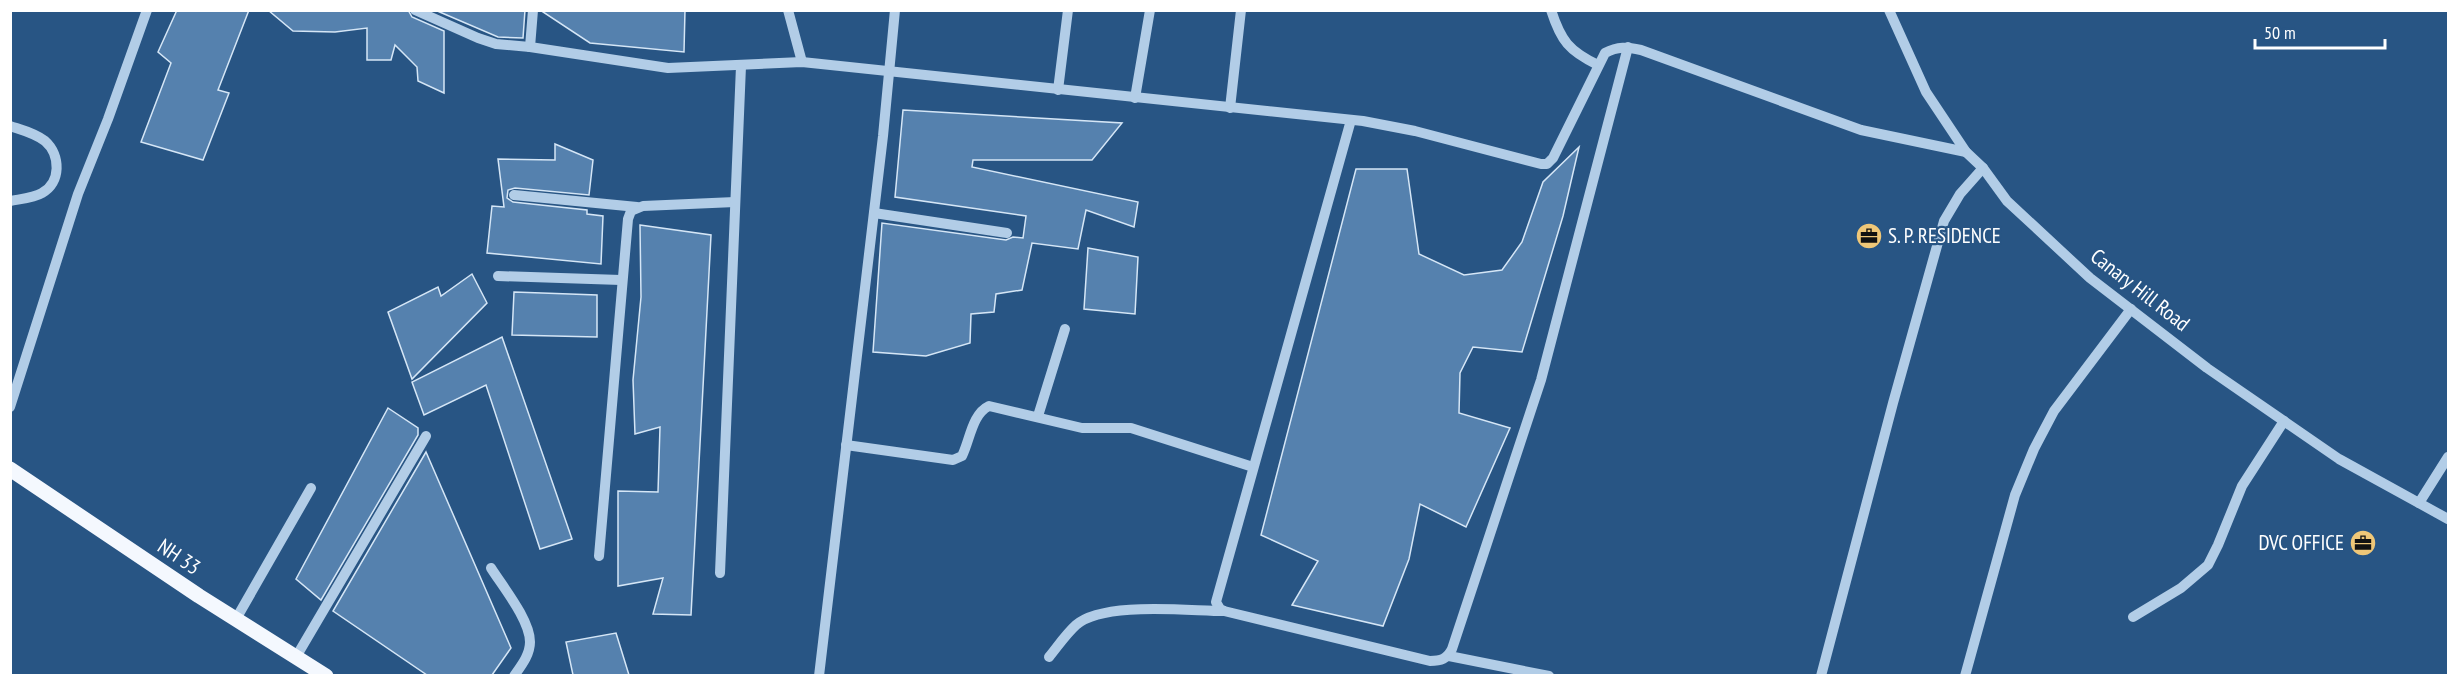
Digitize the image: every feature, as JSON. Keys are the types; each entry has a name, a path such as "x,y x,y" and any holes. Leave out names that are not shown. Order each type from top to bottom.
{"main road":[{"name":"NH 33","path":"10,469 236,619 326,675"}],"street":[{"path":"10,407 78,194 147,10"},
{"path":"415,10 496,44 530,47 668,69 802,62 890,70 1351,120 1415,131 1547,164 1553,158 1605,53 1615,48 1628,47 1861,130 1966,152"},
{"path":"530,47 533,10"},
{"path":"788,10 802,62"},
{"path":"819,675 890,70 895,10"},
{"path":"1058,90 1068,10"},
{"path":"1135,98 1150,10"},
{"path":"1230,108 1241,10"},
{"path":"1551,10 1559,33 1569,48 1598,64"},
{"name":"Canary Hill Road","path":"1889,10 1926,92 1966,152 1983,168 2007,201 2090,278 2207,368 2339,459 2448,519"},
{"path":"1449,656 1540,380 1628,47"},
{"path":"720,573 741,66"},
{"path":"1224,611 1218,606 1216,597 1351,120"},
{"path":"10,126 32,133 47,142 55,156 58,172 53,185 41,194 10,201"},
{"path":"1821,675 1944,221 1960,194 1983,168"},
{"path":"514,195 637,207 735,202"},
{"path":"598,556 626,226 631,211 637,207"},
{"path":"873,213 1006,233"},
{"path":"498,276 621,280"},
{"path":"1965,675 2016,495 2034,449 2054,411 2131,309"},
{"path":"1038,416 1065,329"},
{"path":"846,445 953,460 962,456 977,417 982,410 990,406 1082,428 1131,428 1253,467"},
{"path":"2133,617 2181,588 2208,565 2242,486 2284,421"},
{"path":"296,657 426,436"},
{"path":"2419,503 2448,457"},
{"path":"236,619 311,488"},
{"path":"492,568 527,625 530,643 526,658 514,675"},
{"path":"1049,657 1078,623 1102,613 1129,609 1224,611 1430,661 1439,661 1449,656 1549,675"}],"building":[{"path":"177,10 249,10 218,90 229,93 203,160 141,142 171,63 158,52"},
{"path":"268,10 408,10 412,17 444,31 444,93 418,81 417,67 395,45 391,60 367,60 367,28 335,32 293,31"},
{"path":"435,10 525,10 523,38 498,37"},
{"path":"540,10 685,10 684,52 590,43"},
{"path":"903,110 1122,123 1092,160 973,160 972,167 1138,202 1134,227 1086,210 1078,249 1032,243 1022,290 996,294 994,312 971,314 970,343 926,356 873,352 882,223 1006,240 1013,237 1023,238 1026,216 895,197"},
{"path":"555,144 593,160 589,195 515,188 508,190 507,198 513,202 587,210 587,214 603,216 601,264 487,253 492,206 504,207 498,159 555,160"},
{"path":"1579,147 1563,216 1522,352 1473,347 1460,373 1459,413 1510,428 1466,527 1420,504 1409,559 1383,626 1292,605 1318,561 1261,535 1356,169 1407,169 1419,254 1464,275 1502,270 1522,242 1543,182"},
{"path":"640,225 711,235 691,615 653,614 663,578 618,586 618,491 658,492 660,427 635,434 633,380 641,297"},
{"path":"1088,248 1138,257 1135,314 1084,309"},
{"path":"472,274 487,303 412,379 388,312 438,287 441,296"},
{"path":"514,292 597,295 597,337 512,335"},
{"path":"502,337 572,539 540,549 486,385 424,415 412,382"},
{"path":"388,408 418,428 418,435 321,600 296,579"},
{"path":"426,452 511,648 492,675 427,675 333,611"},
{"path":"616,633 629,675 573,675 566,642"}],"place":[{"name":"S. P. RESIDENCE","path":"1869,236"},
{"name":"DVC OFFICE","path":"2363,543"}]}
